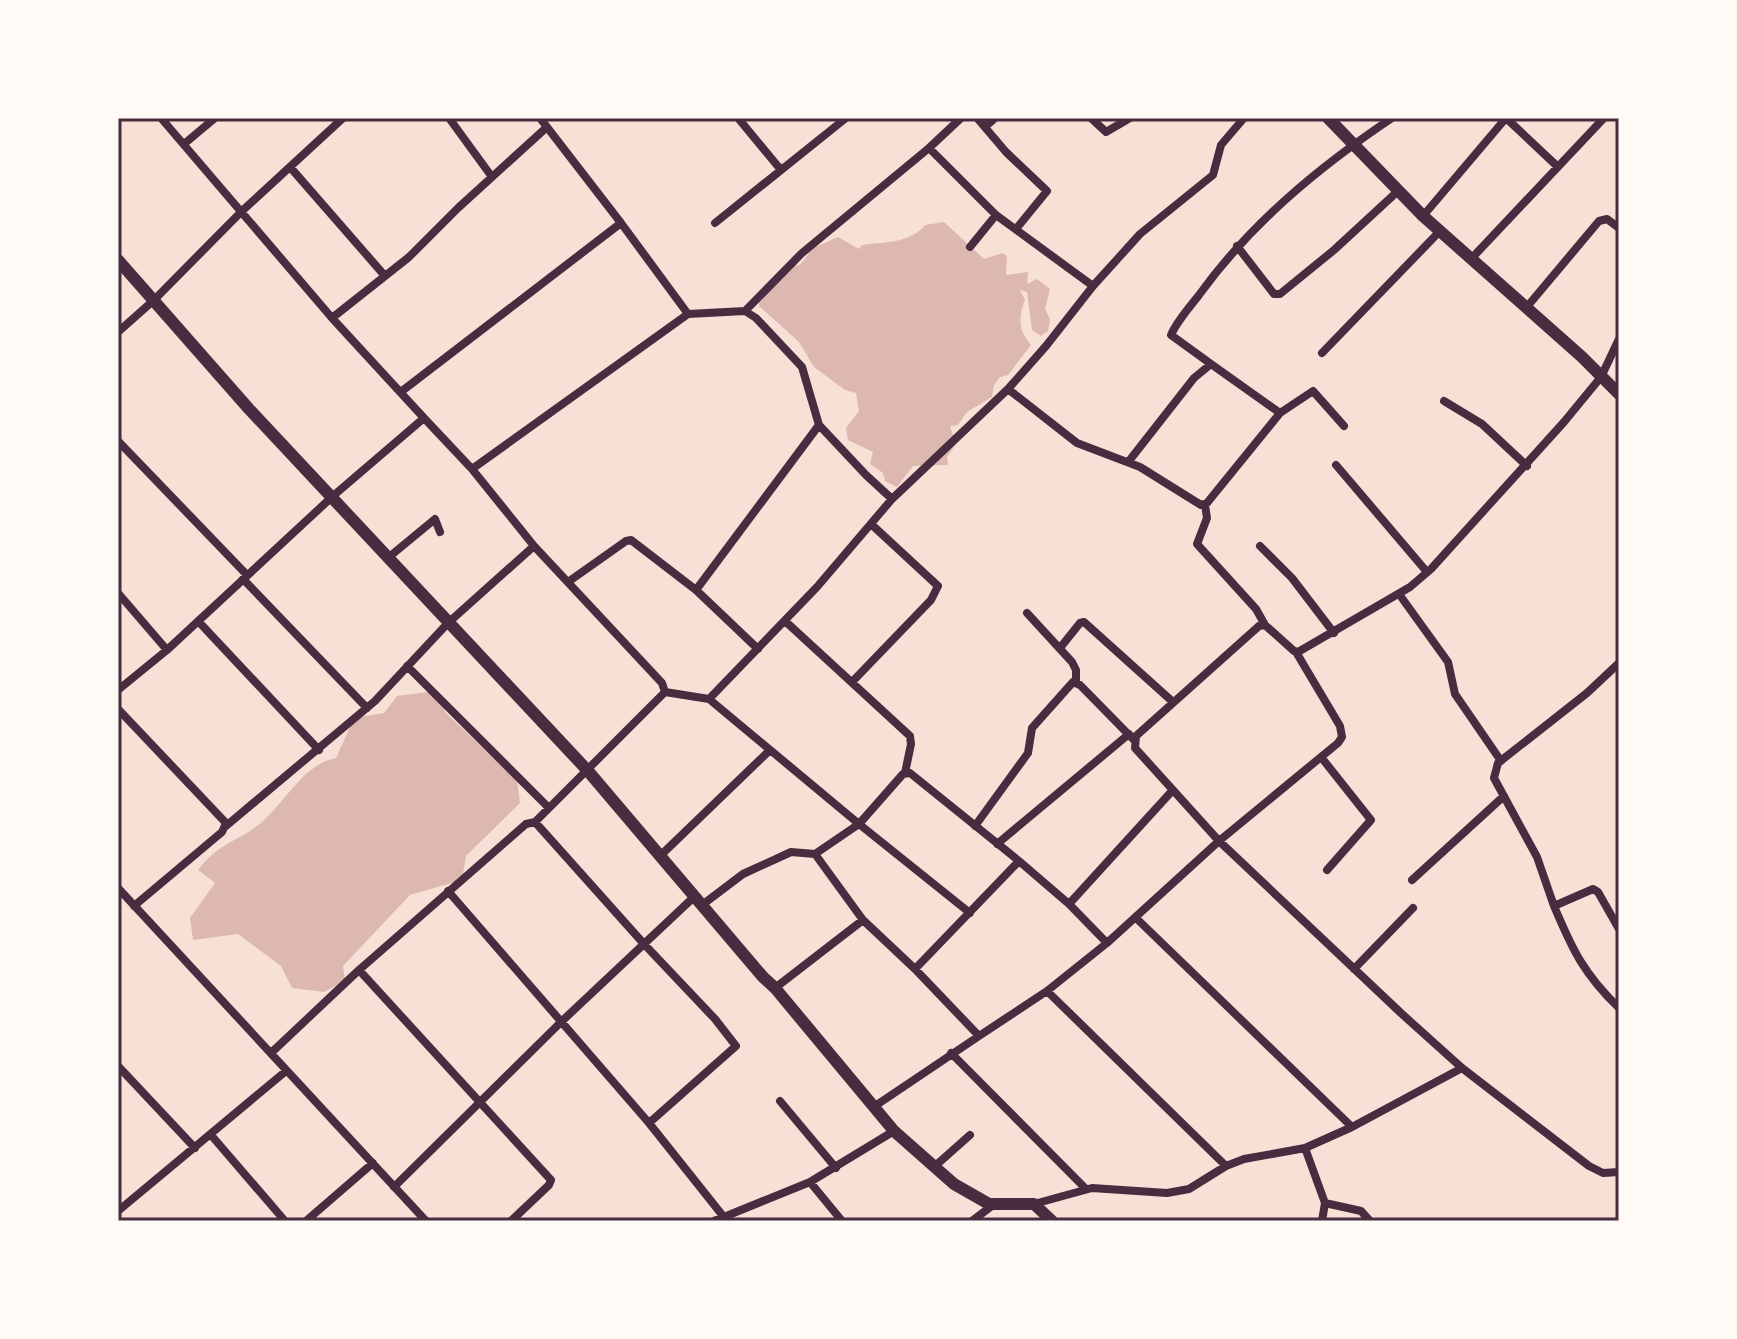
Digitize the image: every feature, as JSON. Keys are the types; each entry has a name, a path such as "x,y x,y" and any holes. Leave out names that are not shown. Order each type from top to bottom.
{"street":[{"path":"161,118 332,318 472,469 534,546 662,683 665,692"},
{"path":"184,144 215,118"},
{"path":"118,332 343,118"},
{"path":"449,118 492,177"},
{"path":"540,118 688,314"},
{"path":"738,118 781,170"},
{"path":"715,223 846,118"},
{"path":"745,311 802,253 961,118"},
{"path":"977,118 1047,191 1016,229"},
{"path":"985,127 995,118"},
{"path":"1091,118 1106,132 1130,118"},
{"path":"709,699 785,621 892,499 1008,389 1093,286 1159,217 1213,175 1221,145 1244,118"},
{"path":"1328,118 1423,216 1619,394"},
{"path":"1280,413 1171,335 1219,267 1274,209 1353,144 1392,118"},
{"path":"1423,216 1506,118 1558,167"},
{"path":"1471,259 1604,118"},
{"path":"332,318 409,257 547,127"},
{"path":"929,148 996,215 1093,286"},
{"path":"290,167 385,276"},
{"path":"1237,246 1274,294 1280,294 1398,191"},
{"path":"970,247 996,215"},
{"path":"1526,308 1599,221 1607,219 1619,228"},
{"path":"402,391 621,223"},
{"path":"1322,353 1440,231"},
{"path":"118,260 249,409 588,771 894,1131 954,1184 993,1205 1034,1204 1086,1189 1179,1192 1226,1166 1261,1155 1305,1148 1352,1127 1462,1068"},
{"path":"472,469 688,314 745,311 756,318 802,367 819,425 892,499"},
{"path":"1296,652 1399,594 1427,572 1527,466 1601,377 1619,339"},
{"path":"1129,461 1194,378 1211,364"},
{"path":"1008,389 1077,443 1129,461 1205,505"},
{"path":"875,1106 1047,991 1136,918 1219,841 1338,743 1342,732 1296,652 1265,625 1256,609 1197,544 1207,518 1205,505 1280,413 1313,391 1344,426"},
{"path":"1444,401 1482,424 1527,466"},
{"path":"118,690 167,650 333,496 424,418"},
{"path":"696,590 819,425"},
{"path":"118,441 367,708"},
{"path":"1336,465 1427,572"},
{"path":"389,557 435,519 440,532"},
{"path":"852,682 931,600 938,586 871,524"},
{"path":"568,582 631,540 696,590 758,649"},
{"path":"134,906 367,708 448,623 534,546"},
{"path":"1260,546 1292,578 1334,633"},
{"path":"118,593 167,650"},
{"path":"1399,594 1448,662 1455,694 1501,761"},
{"path":"1027,613 1075,667 1076,682 1132,737 1135,748 1172,791 1219,841 1354,969 1462,1068 1589,1166 1603,1173 1619,1172"},
{"path":"198,621 319,750"},
{"path":"394,1187 644,944 699,900 743,874 791,852 815,854 859,824 905,773 910,736 785,621"},
{"path":"1060,648 1084,622 1173,702"},
{"path":"997,844 1132,737 1259,626 1265,625"},
{"path":"1619,663 1587,693 1501,761 1495,769 1494,778 1537,857 1574,955 1600,990 1619,1008"},
{"path":"407,666 549,808"},
{"path":"975,826 1028,753 1032,728 1070,684 1076,682"},
{"path":"665,692 709,699 970,913"},
{"path":"271,1053 448,891 526,824 535,822 665,692"},
{"path":"118,709 226,826"},
{"path":"660,856 770,750"},
{"path":"1321,757 1371,819 1327,870"},
{"path":"905,773 910,773 1019,861 1069,904 1107,943"},
{"path":"1069,904 1172,791"},
{"path":"1412,880 1504,796"},
{"path":"535,822 715,1019 736,1046 649,1123"},
{"path":"815,854 863,920 979,1036"},
{"path":"915,969 1019,861"},
{"path":"118,888 426,1221"},
{"path":"1554,906 1593,889 1598,892 1619,929"},
{"path":"448,891 649,1123 721,1219 810,1182 894,1131"},
{"path":"1354,969 1413,908"},
{"path":"1136,918 1352,1127"},
{"path":"775,988 863,920"},
{"path":"359,970 551,1180 511,1221"},
{"path":"1047,991 1226,1166"},
{"path":"951,1053 1086,1189"},
{"path":"118,1066 195,1148"},
{"path":"118,1211 286,1071"},
{"path":"780,1101 836,1168"},
{"path":"211,1135 285,1221"},
{"path":"934,1167 970,1135"},
{"path":"1305,1148 1325,1203 1322,1221"},
{"path":"306,1221 373,1163"},
{"path":"810,1182 842,1221"},
{"path":"1325,1203 1361,1211 1370,1221"},
{"path":"1034,1204 1052,1221"},
{"path":"972,1221 993,1205"}],"shaded area":[{"path":"944,222 984,259 1002,253 1007,256 1006,275 1028,272 1027,284 1037,279 1050,289 1045,309 1050,319 1048,331 1041,336 1032,330 1027,292 1020,290 1025,300 1020,318 1022,329 1031,345 1008,375 1000,377 994,385 992,397 967,412 958,425 950,426 956,444 947,457 948,465 913,466 897,487 885,481 883,473 870,464 873,452 848,440 846,428 859,411 856,393 845,390 814,367 799,342 759,306 758,294 782,279 792,266 800,265 813,248 838,237 859,249 862,245 905,238 925,225"},
{"path":"435,691 446,713 517,780 520,803 466,856 462,880 410,895 343,966 345,981 324,992 292,988 281,966 238,934 193,940 190,918 215,883 198,870 206,861 262,822 315,767 336,758 354,718 384,713 397,696"}]}
